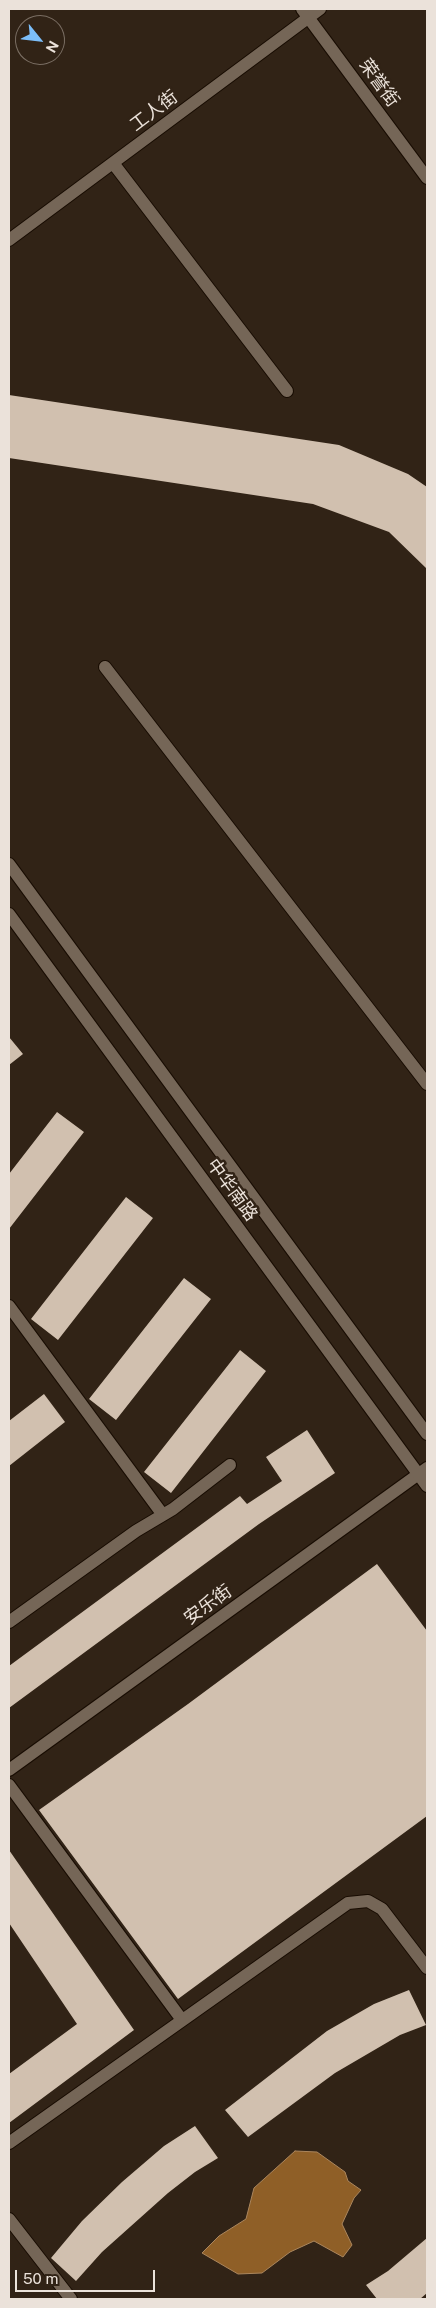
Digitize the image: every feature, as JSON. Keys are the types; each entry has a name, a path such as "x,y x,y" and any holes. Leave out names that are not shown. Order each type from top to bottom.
{"street":[{"name":"工人街","path":"9,240 113,163 305,13 320,9"},
{"name":"荣誉街","path":"305,13 427,178"},
{"path":"113,163 287,391"},
{"path":"105,667 427,1084"},
{"name":"中华南路","path":"9,864 427,1434"},
{"name":"中华南路","path":"9,914 423,1471 427,1486"},
{"path":"9,1306 163,1515"},
{"path":"9,1622 136,1530 163,1515 230,1465"},
{"name":"安乐街","path":"9,1770 423,1471"},
{"path":"9,1785 182,2020"},
{"path":"9,2143 348,1903 368,1901 382,1909 427,1968"},
{"path":"9,2219 71,2299"}],"shaded area":[{"path":"295,2151 317,2152 345,2172 348,2181 361,2190 354,2198 342,2224 352,2245 343,2257 314,2241 290,2252 262,2273 238,2274 202,2253 219,2236 246,2219 254,2188"}],"building":[{"path":"9,395 339,445 408,474 427,487 427,569 389,532 313,504 9,458"},
{"path":"9,1037 23,1054 9,1065"},
{"path":"57,1112 84,1132 9,1229 9,1174"},
{"path":"126,1197 153,1218 58,1340 31,1319"},
{"path":"184,1278 211,1299 116,1420 89,1399"},
{"path":"240,1350 266,1371 171,1493 144,1472"},
{"path":"44,1394 65,1422 9,1466 9,1421"},
{"path":"307,1430 335,1473 259,1524 9,1708 9,1666 240,1496 247,1504 282,1481 266,1457"},
{"path":"377,1564 427,1631 427,1816 178,1999 39,1810 188,1704"},
{"path":"9,1850 134,2030 9,2123 9,2074 77,2024 9,1923"},
{"path":"409,1990 426,2025 400,2035 335,2073 248,2137 225,2110 327,2031 374,2004"},
{"path":"195,2126 218,2158 195,2172 168,2193 102,2252 76,2281 51,2258 82,2221 122,2182 164,2146"},
{"path":"427,2238 427,2293 420,2299 377,2299 366,2285 388,2271"}]}
